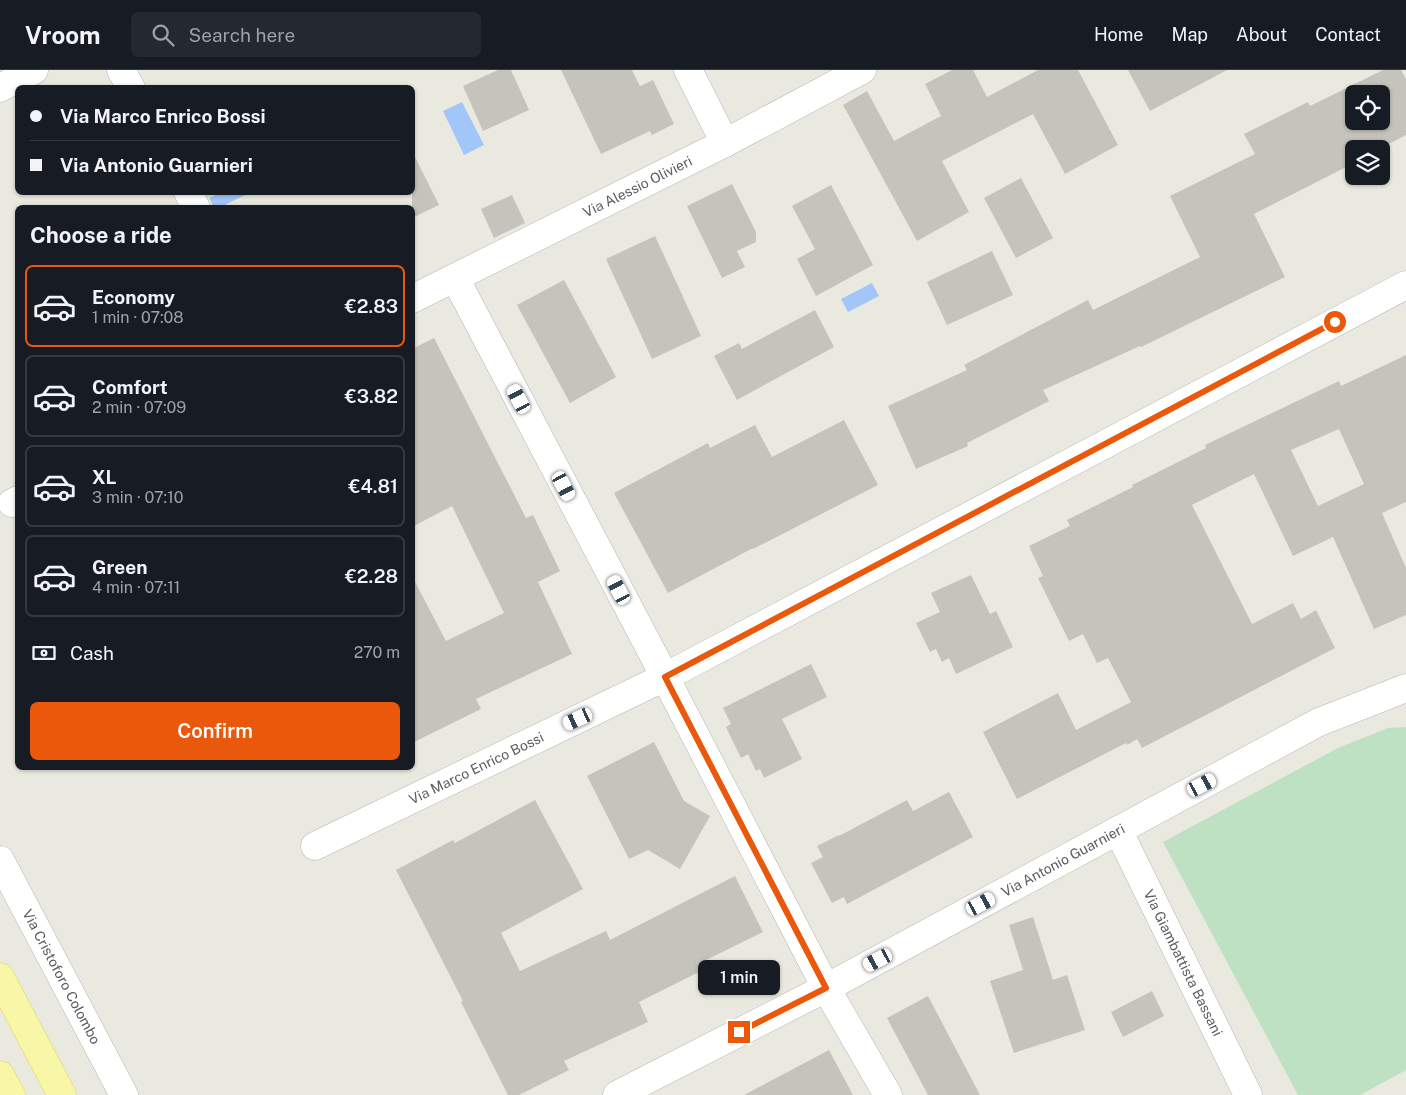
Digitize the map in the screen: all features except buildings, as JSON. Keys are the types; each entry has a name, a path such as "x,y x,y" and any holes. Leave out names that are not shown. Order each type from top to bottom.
{"main road":[{"path":"0,977 62,1095"},
{"path":"0,1075 10,1095"}],"street":[{"path":"0,88 34,70"},
{"path":"121,70 128,85"},
{"path":"688,70 725,142"},
{"name":"Via Alessio Olivieri","path":"415,298 725,142 862,70"},
{"path":"455,278 826,988 888,1095"},
{"name":"Via Marco Enrico Bossi","path":"314,846 665,677 1406,285"},
{"name":"Via Antonio Guarnieri","path":"617,1095 826,988 1319,722 1406,688"},
{"name":"Via Giambattista Bassani","path":"1118,830 1248,1095"},
{"name":"Via Cristoforo Colombo","path":"0,860 124,1095"}],"green space":[{"path":"1406,727 1406,1070 1360,1095 1298,1095 1163,842 1338,748 1388,728"}],"water":[{"path":"462,102 484,145 464,155 443,111"},
{"path":"216,195 245,195 225,205 213,205 209,198"},
{"path":"872,283 879,296 848,312 841,299"}],"route":[{"path":"739,1032 826,988 665,677 1335,322"}]}
